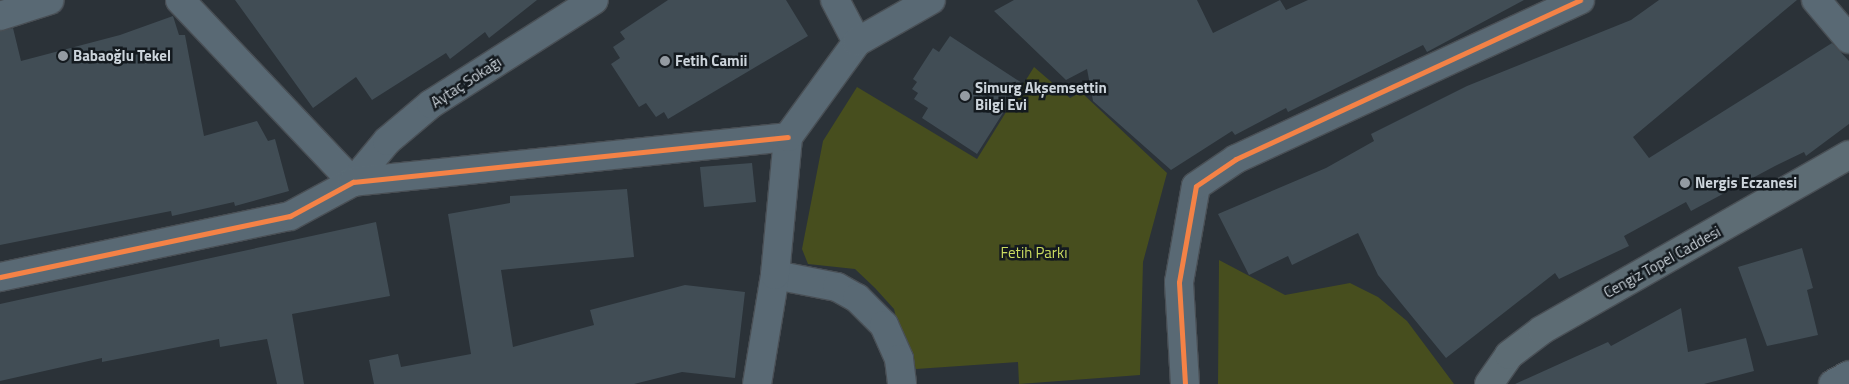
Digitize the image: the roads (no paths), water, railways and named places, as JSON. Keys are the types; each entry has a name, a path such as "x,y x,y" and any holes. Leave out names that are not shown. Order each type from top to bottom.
{"main road":[{"name":"Cengiz Topel Caddesi","path":"1489,384 1509,355 1542,330 1849,156"}],"street":[{"path":"0,16 50,0"},
{"path":"180,0 353,182"},
{"name":"Aytaç Sokağı","path":"353,182 387,141 431,104 594,0"},
{"path":"835,0 857,42"},
{"path":"757,384 775,275 788,137 857,42 881,24 931,0"},
{"path":"1185,384 1179,282 1196,186 1236,159 1580,0"},
{"path":"1816,0 1849,39"},
{"path":"0,277 290,216 353,182 788,137"},
{"path":"775,275 837,287 857,298 884,325 899,359 902,384"},
{"path":"1833,384 1849,375"}],"place":[{"name":"Babaoğlu Tekel","path":"63,56"},
{"name":"Fetih Camii","path":"665,61"},
{"name":"Simurg Akşemsettin Bilgi Evi","path":"965,96"},
{"name":"Nergis Eczanesi","path":"1685,183"}],"park label":[{"name":"Fetih Parkı","path":"1034,253"}]}
